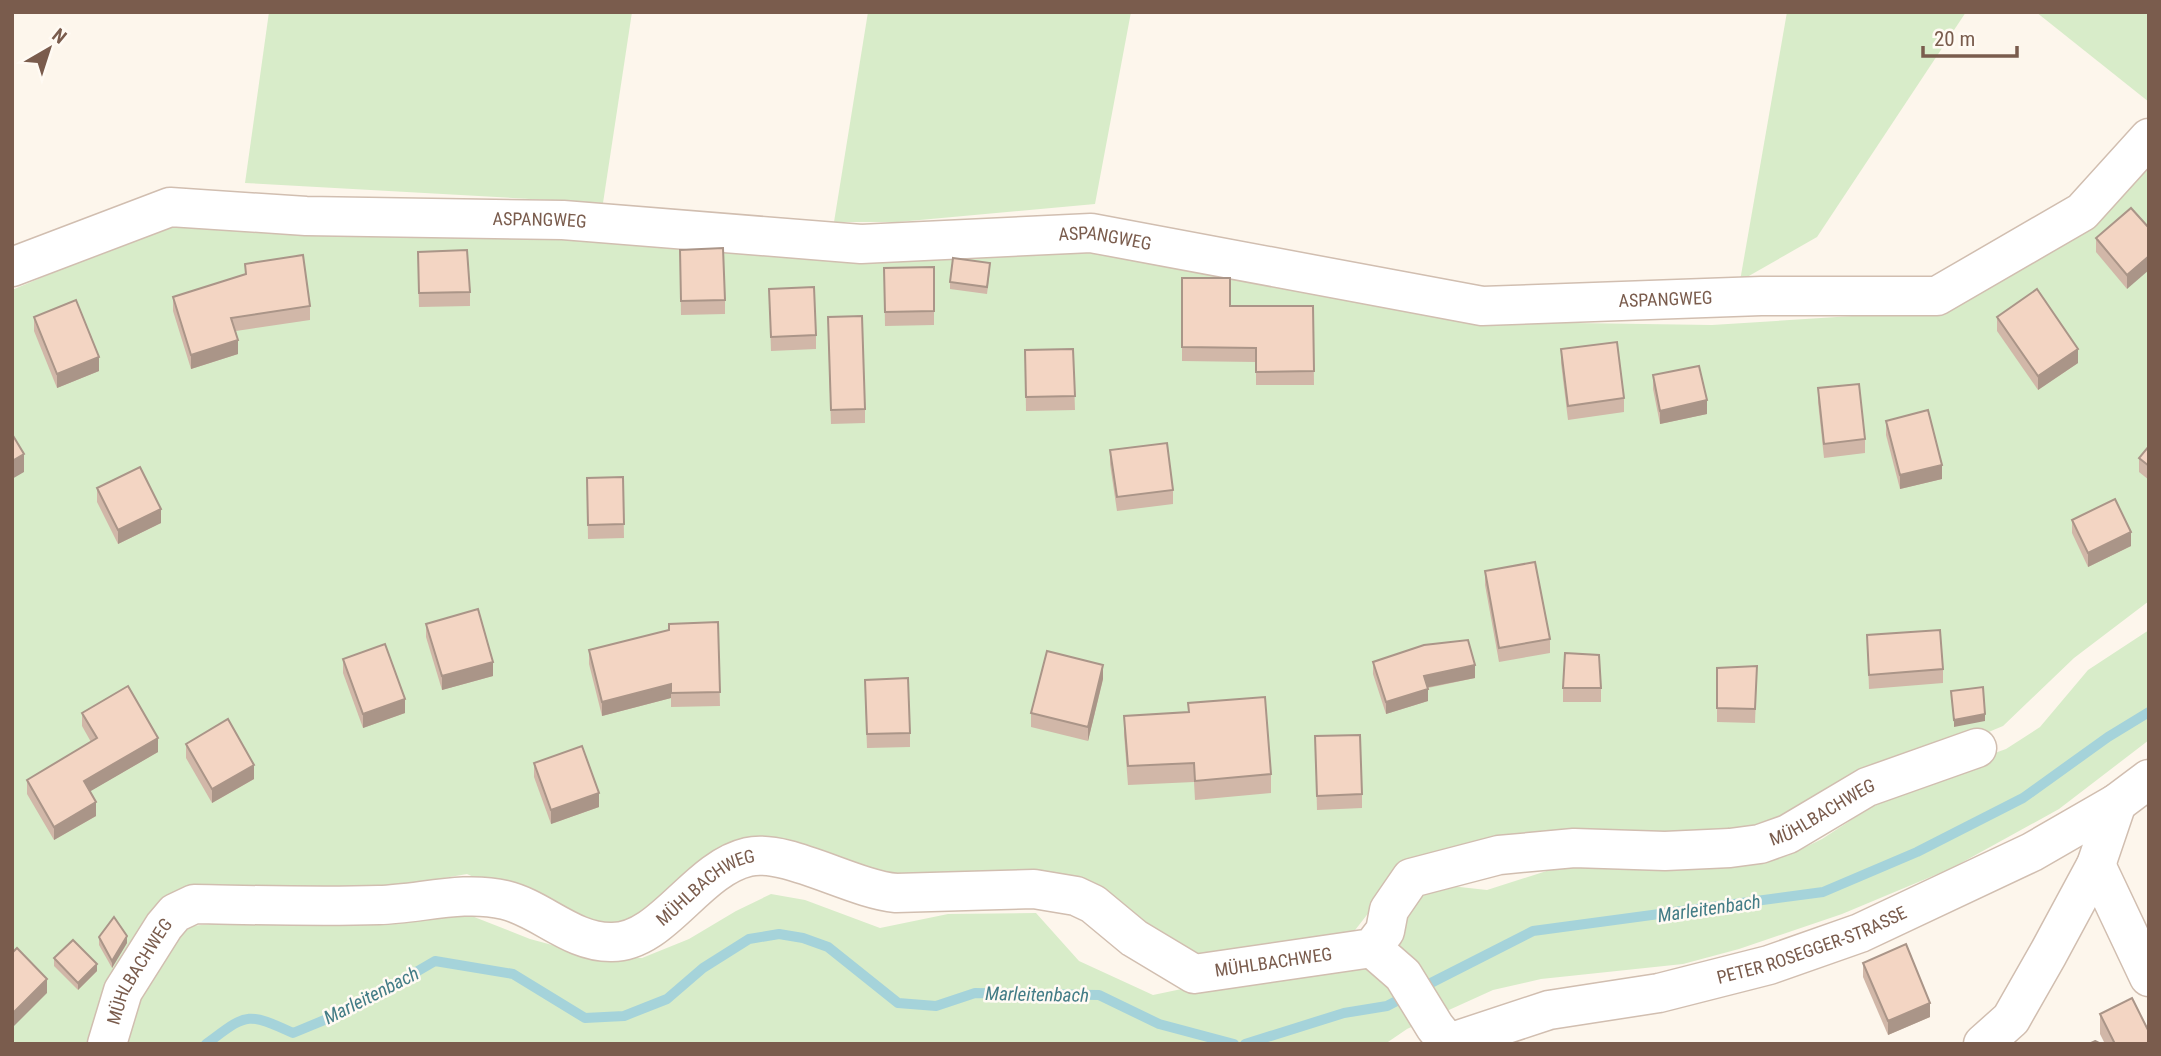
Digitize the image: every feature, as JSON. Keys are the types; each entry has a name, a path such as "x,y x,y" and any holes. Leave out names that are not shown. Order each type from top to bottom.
{"street":[{"name":"ASPANGWEG","path":"12,267 170,207 306,216 564,219 862,244 1091,233 1482,306 1761,296 1937,296 2082,212 2149,138"},
{"name":"MÜHLBACHWEG","path":"107,1044 123,990 141,961 174,914 194,904 381,905 465,896 506,900 575,935 612,943 646,932 706,879 729,864 759,855 791,861 877,892 1034,889 1076,896 1093,904 1134,938 1194,974 1372,948 1385,931 1389,910 1411,878 1499,855 1574,848 1665,851 1760,844 1788,834 1867,788 1977,748"},
{"name":"PETER ROSEGGER-STRASSE","path":"1447,1043 1549,1010 1659,993 1769,965 1860,933 2032,852 2117,803 2149,779"},
{"path":"1983,1044 2011,1018 2096,865 2117,803"},
{"path":"2096,865 2149,976"},
{"path":"1372,948 1403,975 1447,1043"}],"green space":[{"path":"269,12 632,12 603,203 245,183"},
{"path":"868,12 1131,12 1095,204 898,222 834,222"},
{"path":"1787,12 1966,12 1817,237 1740,281"},
{"path":"2036,12 2149,12 2149,102"},
{"path":"2149,161 2149,601 2074,658 2003,726 1840,794 1783,827 1395,879 1352,934 1191,963 1100,898 880,882 790,849 642,924 616,930 520,898 467,874 324,899 192,893 100,1044 12,1044 12,290 180,219 1096,242 1506,322 1712,325 1946,310"},
{"path":"2149,630 2149,740 2059,809 1952,868 1842,914 1739,949 1683,964 1541,979 1493,990 1407,1029 1385,1044 119,1044 127,1016 171,943 191,926 243,921 464,913 530,939 593,956 642,958 689,939 771,894 805,900 880,928 948,914 1036,913 1079,961 1153,995 1196,986 1299,977 1408,904 1432,884 1487,890 1559,867 1748,853 1787,856 1822,839 1868,809 1956,767 2006,749 2040,727 2088,670"}],"building":[{"path":"2131,208 2149,228 2149,256 2127,275 2096,238"},
{"path":"723,248 725,300 681,301 680,250"},
{"path":"467,250 470,292 419,293 418,252"},
{"path":"303,255 310,306 231,318 238,340 191,355 173,297 246,274 245,264"},
{"path":"953,258 990,263 987,287 950,282"},
{"path":"934,267 934,311 885,312 884,268"},
{"path":"1182,278 1230,278 1230,306 1313,306 1314,371 1256,372 1256,348 1182,347"},
{"path":"814,287 816,335 771,337 769,289"},
{"path":"2037,289 2078,349 2038,376 1997,317"},
{"path":"76,300 99,357 57,374 34,317"},
{"path":"862,316 865,409 831,410 828,317"},
{"path":"1617,342 1624,398 1568,406 1561,349"},
{"path":"1073,349 1075,396 1026,397 1025,350"},
{"path":"1699,366 1707,400 1660,411 1653,375"},
{"path":"1859,384 1865,439 1824,444 1818,388"},
{"path":"1928,410 1942,465 1900,475 1886,421"},
{"path":"12,434 24,454 12,461"},
{"path":"1167,443 1173,490 1117,497 1110,450"},
{"path":"2149,446 2149,466 2139,458"},
{"path":"140,467 161,509 118,530 97,488"},
{"path":"623,477 624,524 588,525 587,478"},
{"path":"2115,499 2131,532 2088,553 2072,520"},
{"path":"1535,562 1550,639 1499,648 1485,571"},
{"path":"478,609 493,662 442,676 426,624"},
{"path":"718,622 720,692 671,693 671,684 602,702 589,650 669,630 669,624"},
{"path":"1940,630 1943,669 1869,675 1867,635"},
{"path":"1468,640 1475,665 1424,676 1428,689 1386,702 1373,662 1424,645"},
{"path":"385,644 405,699 363,714 343,659"},
{"path":"1047,651 1103,665 1088,727 1031,713"},
{"path":"1565,653 1599,655 1601,688 1563,688"},
{"path":"1757,666 1755,709 1717,708 1717,668"},
{"path":"908,678 910,733 867,734 865,680"},
{"path":"128,686 158,738 84,781 96,802 54,827 27,780 97,738 82,713"},
{"path":"1983,687 1985,714 1954,720 1951,691"},
{"path":"1265,697 1271,774 1195,781 1194,763 1128,766 1124,716 1189,712 1188,703"},
{"path":"228,719 254,765 212,789 186,744"},
{"path":"1360,735 1362,794 1317,796 1315,736"},
{"path":"582,746 599,793 551,810 534,763"},
{"path":"114,917 127,936 112,961 99,937"},
{"path":"73,940 97,964 78,983 54,958"},
{"path":"1906,944 1930,1003 1888,1021 1863,963"},
{"path":"17,948 47,979 12,1014 12,953"},
{"path":"2132,998 2149,1032 2149,1044 2115,1044 2100,1014"}],"waterway":[{"name":"Marleitenbach","path":"1421,988 1533,931 1823,892 1917,852 2023,798 2108,737 2149,712"},
{"name":"Marleitenbach","path":"206,1044 247,1019 265,1021 293,1033 356,1007 435,961 513,974 585,1018 624,1016 667,999 703,968 749,939 779,934 803,938 828,947 898,1003 936,1006 975,993 1099,995 1159,1024 1234,1044"},
{"name":"Marleitenbach","path":"1245,1044 1344,1013 1387,1006 1408,995"}]}
